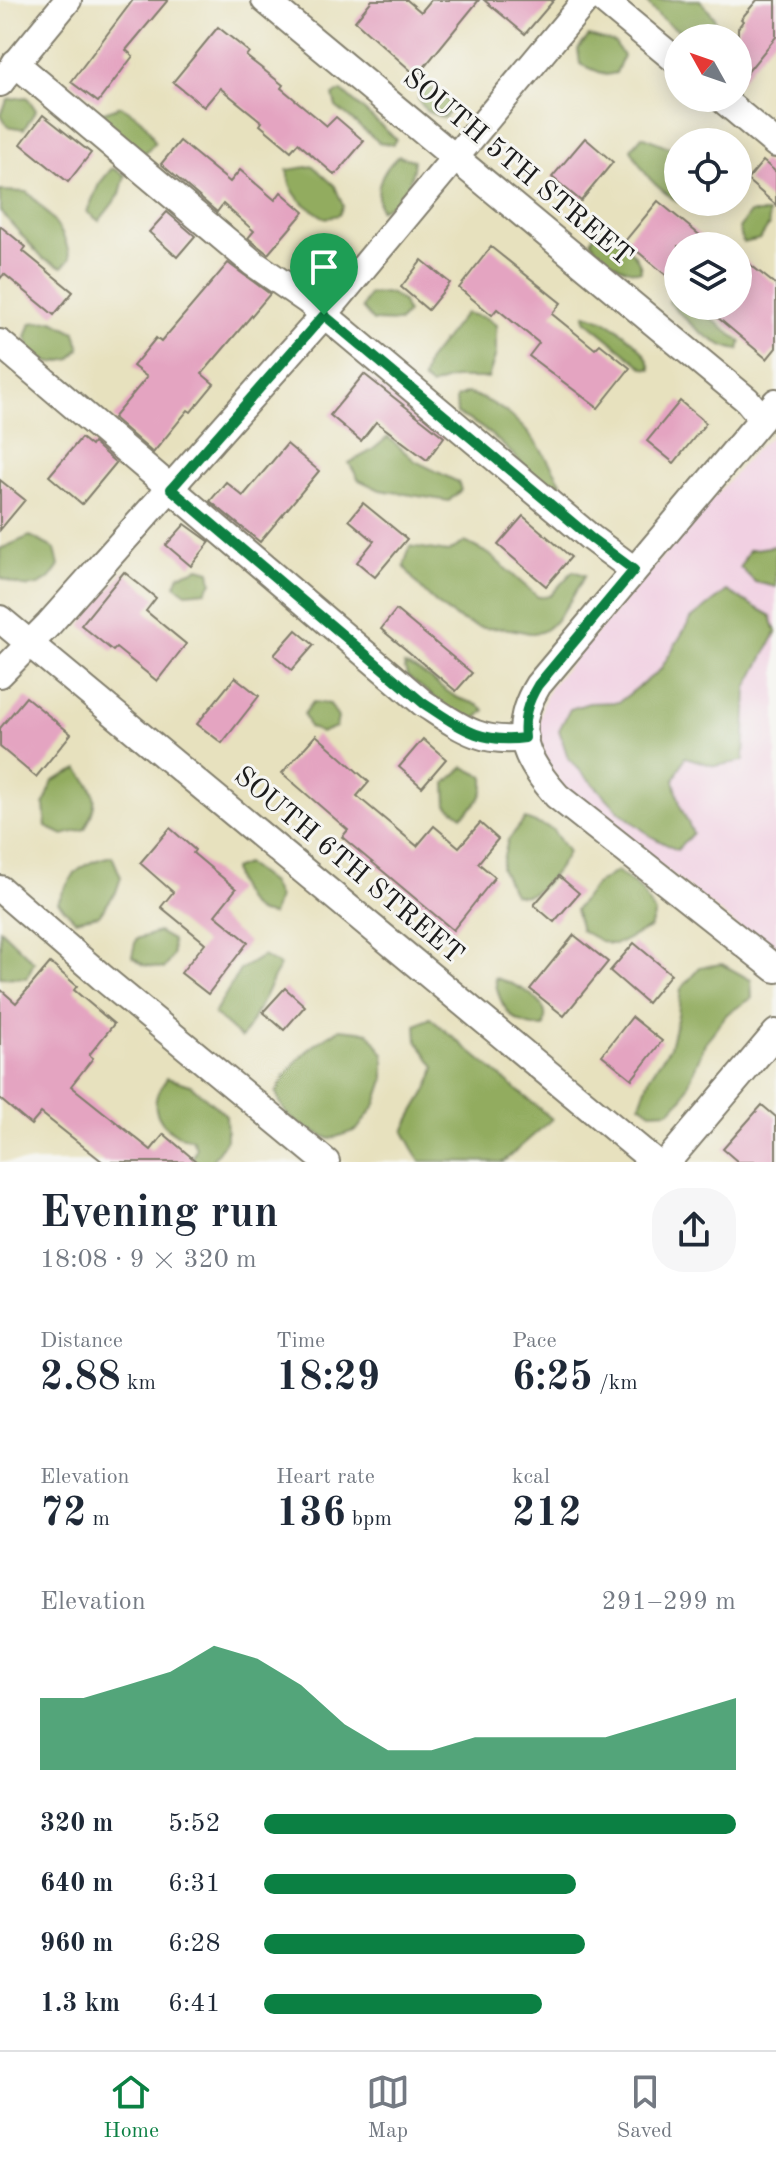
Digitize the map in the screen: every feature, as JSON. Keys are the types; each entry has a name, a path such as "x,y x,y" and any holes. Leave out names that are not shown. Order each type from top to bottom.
{"street":[{"path":"68,0 8,73 324,315 591,538 634,570"},
{"name":"SOUTH 5TH STREET","path":"265,0 747,400 769,410"},
{"path":"0,674 171,489 324,315 586,0"},
{"path":"603,0 664,50"},
{"path":"738,112 776,144"},
{"path":"0,343 423,703 468,732 501,741 525,738"},
{"path":"769,410 538,685 528,701 524,723 532,766 557,796 776,969"},
{"name":"SOUTH 6TH STREET","path":"0,619 655,1162"},
{"path":"0,889 326,1162"},
{"path":"667,1162 776,1033"}],"shaded area":[{"path":"776,432 776,956 566,791 545,758 539,725 543,703 551,686 755,450"}],"green space":[{"path":"645,0 700,0 716,24 669,24"},
{"path":"589,36 615,43 623,56 616,73 606,75 580,64 578,49"},
{"path":"424,85 442,94 451,104 453,109 443,118 426,111 418,99"},
{"path":"342,91 396,139 393,144 380,143 336,107 333,95"},
{"path":"27,97 36,110 24,129 7,126 1,114 8,99"},
{"path":"121,106 138,117 149,130 155,143 145,153 121,144 102,127 101,113"},
{"path":"642,136 664,145 664,192 645,173 631,149"},
{"path":"398,156 414,160 411,176 400,196 380,210 380,181"},
{"path":"313,166 335,186 343,206 339,215 325,218 304,204 291,187 287,170"},
{"path":"112,168 125,175 120,194 99,221 87,212 99,184"},
{"path":"0,191 27,192 49,215 68,249 70,259 62,267 43,259 0,211"},
{"path":"752,213 768,213 769,225 760,239 752,241 752,232 740,232 739,228"},
{"path":"598,228 632,251 641,272 619,266 600,253 591,241"},
{"path":"390,293 403,302 407,313 399,322 373,321 362,308 369,294"},
{"path":"465,313 486,318 496,325 496,354 488,378 454,378 431,386 423,380 427,362"},
{"path":"585,314 625,334 642,351 651,369 644,368 585,320"},
{"path":"687,320 713,320 741,342 739,350 710,339"},
{"path":"53,321 75,332 80,348 71,359 51,363 32,354 26,337 31,323"},
{"path":"467,393 511,416 534,440 561,482 552,494 496,439 457,414 456,398"},
{"path":"388,437 415,461 458,482 461,490 449,501 380,490 359,480 349,463"},
{"path":"30,536 55,549 59,566 47,580 33,586 17,585 0,577 0,549"},
{"path":"465,542 489,554 538,597 550,596 573,571 585,575 562,613 545,630 532,633 478,627 436,603 404,566 410,546 448,552"},
{"path":"776,546 776,587 755,582 740,567 749,550"},
{"path":"199,568 210,571 212,582 206,591 186,593 175,585 179,575"},
{"path":"727,591 771,616 776,633 747,688 744,761 715,766 685,757 674,780 681,808 693,833 677,850 652,837 620,812 568,758 559,730 570,709 589,703 619,702 660,670 691,619"},
{"path":"404,665 425,675 456,697 485,710 473,722 463,720 407,676"},
{"path":"313,702 330,704 338,718 336,727 321,733 309,727 304,714"},
{"path":"464,767 484,777 484,784 479,800 462,816 447,805 446,783"},
{"path":"78,769 93,791 93,811 85,829 63,835 46,827 44,805 53,781"},
{"path":"525,819 552,829 568,852 545,884 533,893 522,895 514,894 501,868 508,840"},
{"path":"112,856 121,877 116,892 99,915 75,920 58,902 68,883 78,870"},
{"path":"246,864 271,883 278,898 272,915 253,909 241,893 233,869"},
{"path":"617,871 641,890 655,913 650,928 622,942 610,944 581,930 575,910 595,885"},
{"path":"0,929 34,962 27,978 0,977"},
{"path":"158,932 172,940 173,955 164,969 144,965 132,956 136,939"},
{"path":"263,956 280,966 241,1038 214,1014 240,970"},
{"path":"722,964 751,980 752,998 727,1014 705,1043 683,1098 669,1111 651,1112 640,1104 650,1076 670,1047 681,989 700,967"},
{"path":"495,978 516,986 538,1000 545,1013 544,1027 524,1023 509,1013 500,998"},
{"path":"430,1018 552,1119 503,1162 420,1161 404,1132 435,1067 417,1041 416,1025"},
{"path":"340,1029 368,1032 384,1054 384,1080 376,1104 357,1130 330,1139 290,1117 276,1092 303,1055"},
{"path":"167,1078 190,1085 226,1115 227,1139 211,1162 191,1162 196,1148 192,1139 170,1130 159,1118 157,1095"}],"building":[{"path":"133,0 168,0 126,50 133,56 98,102 71,82"},
{"path":"372,0 407,0 421,12 431,0 479,0 417,76 355,21"},
{"path":"484,0 554,0 525,34"},
{"path":"757,0 776,0 776,37 752,67 752,24 741,24 741,19"},
{"path":"218,27 249,52 246,56 283,85 281,88 327,126 336,117 364,141 335,175 298,143 291,151 260,125 262,122 220,88 204,107 173,82"},
{"path":"43,115 91,153 68,182 21,144"},
{"path":"585,138 613,162 581,201 552,177"},
{"path":"180,141 230,182 240,170 275,200 281,192 304,212 268,254 248,238 254,231 223,204 217,212 161,164"},
{"path":"763,161 776,172 776,205 752,184 752,174"},
{"path":"658,201 664,206 664,216 676,216 696,232 664,232 664,273 625,241"},
{"path":"167,212 195,236 177,257 149,232"},
{"path":"0,226 26,247 23,251 73,292 54,315 4,274 0,279"},
{"path":"491,247 561,303 552,314 595,349 600,344 630,368 598,408 529,356 539,343 497,309 492,315 459,288"},
{"path":"422,260 450,283 428,310 401,287"},
{"path":"228,263 270,294 202,374 214,384 153,453 113,418 147,377 133,366 156,338 161,342"},
{"path":"752,266 776,285 776,348 767,359 721,320 752,320"},
{"path":"364,374 444,437 427,460 376,422 361,441 330,415"},
{"path":"680,401 706,423 674,463 647,441"},
{"path":"81,438 91,446 93,443 116,463 82,504 49,476"},
{"path":"287,444 319,471 260,542 210,501 226,482 243,496"},
{"path":"0,480 25,500 0,530"},
{"path":"363,503 407,539 375,577 357,562 374,541 349,520"},
{"path":"523,516 571,557 546,586 498,545"},
{"path":"185,524 210,542 191,566 166,545"},
{"path":"124,572 156,598 146,611 186,644 157,681 81,625"},
{"path":"396,610 472,673 456,691 381,629"},
{"path":"296,630 314,645 292,670 274,655"},
{"path":"235,677 259,696 222,743 197,724"},
{"path":"26,697 71,734 36,777 0,747 0,728"},
{"path":"316,735 369,782 357,796 417,846 434,826 459,847 480,823 498,839 478,863 495,877 453,930 342,837 348,830 282,773"},
{"path":"423,739 446,759 422,787 399,767"},
{"path":"170,828 195,850 193,853 236,889 215,915 248,942 208,994 181,973 205,943 161,907 173,892 140,863"},
{"path":"559,876 579,893 554,922 534,905"},
{"path":"574,935 608,962 564,1016 530,989"},
{"path":"634,943 671,974 647,1003 610,971"},
{"path":"50,963 77,986 74,990 114,1024 89,1055 93,1058 71,1086 151,1150 164,1134 197,1162 103,1162 41,1113 31,1125 0,1099 0,989 16,1003"},
{"path":"285,988 305,1006 284,1030 263,1012"},
{"path":"632,1017 662,1041 632,1079 602,1055"},
{"path":"762,1105 776,1117 776,1162 738,1162 723,1149"}],"route":[{"path":"324,315 591,538 634,570 538,685 528,701 525,738 501,741 468,732 423,703 171,489 324,315"}]}
